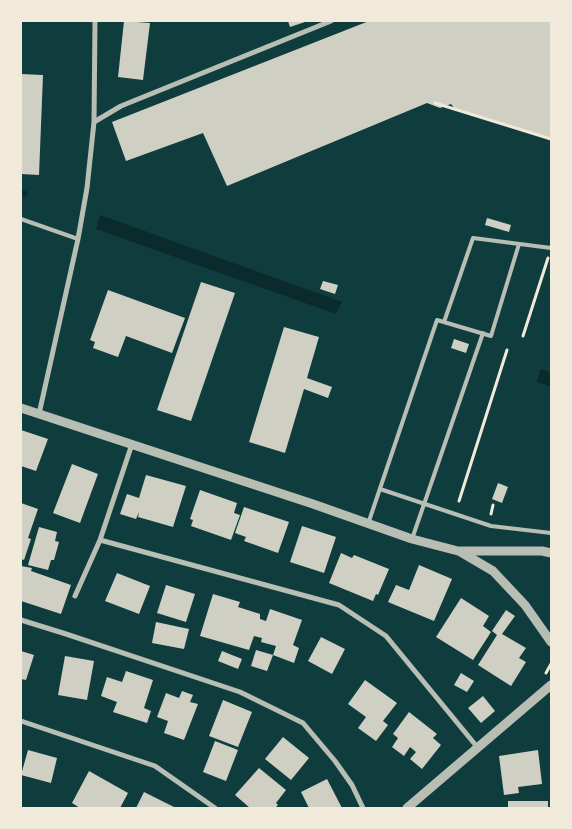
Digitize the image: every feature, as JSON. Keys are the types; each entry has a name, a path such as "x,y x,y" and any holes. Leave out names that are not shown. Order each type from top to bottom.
{"street":[{"path":"39,414 78,239 87,188 94,122 96,21"},
{"path":"94,122 121,106 331,21"},
{"path":"21,408 412,539 458,551 542,551 551,554"},
{"path":"74,596 100,540 132,444"},
{"path":"100,540 339,605 386,636 478,748"},
{"path":"458,551 493,571 525,605 551,642"},
{"path":"21,620 240,692 303,724 335,761 352,785 363,808"},
{"path":"407,808 551,685"},
{"path":"21,720 155,766 215,808"}],"lane":[{"path":"21,218 78,239"},
{"path":"444,322 473,238 551,248"},
{"path":"368,524 437,320 491,336 519,244"},
{"path":"412,539 483,333"},
{"path":"380,489 491,526 551,533"}],"path":[{"path":"435,104 551,138"},
{"path":"523,336 548,256"},
{"path":"459,501 507,350"}],"water":[{"path":"100,215 342,302 336,314 96,229"},
{"path":"541,369 551,373 551,387 537,382"}],"building":[{"path":"124,21 150,23 143,80 118,77"},
{"path":"288,21 305,21 305,22 290,27"},
{"path":"369,21 551,21 551,138 454,108 451,104 440,108 427,103 227,186 203,133 126,161 112,122"},
{"path":"21,74 43,75 39,175 21,174"},
{"path":"487,218 511,225 509,232 485,225"},
{"path":"323,281 338,285 335,294 320,289"},
{"path":"201,282 235,293 191,421 157,410"},
{"path":"108,290 185,318 172,353 126,336 118,357 93,348 95,342 90,340"},
{"path":"284,327 319,337 307,378 332,387 328,398 304,389 285,453 249,442"},
{"path":"454,339 469,344 466,353 451,348"},
{"path":"21,430 48,439 36,471 21,466"},
{"path":"72,464 98,474 80,523 53,513"},
{"path":"146,475 186,486 173,527 138,517 139,512 136,519 120,514 127,494 139,498"},
{"path":"498,483 508,487 502,503 492,499"},
{"path":"200,490 237,503 234,513 240,515 231,540 191,526 193,520 190,519"},
{"path":"21,503 38,509 28,538 31,539 24,560 21,559"},
{"path":"244,507 289,522 278,553 244,541 246,537 235,533"},
{"path":"302,526 336,537 324,573 290,562"},
{"path":"39,527 57,532 55,541 59,542 54,560 51,560 48,570 28,565"},
{"path":"341,553 352,558 354,555 389,569 378,595 376,594 373,601 329,583"},
{"path":"419,565 452,579 434,621 388,602 396,585 409,590"},
{"path":"21,566 32,568 31,571 71,585 61,614 21,601"},
{"path":"117,573 150,586 139,614 105,601"},
{"path":"166,585 195,594 186,622 157,613"},
{"path":"213,594 240,602 238,607 260,614 260,619 266,621 270,609 302,620 293,645 299,648 294,663 273,655 276,646 261,642 262,638 254,636 249,650 200,636"},
{"path":"461,598 489,616 483,626 491,632 473,660 436,637"},
{"path":"506,610 515,616 502,634 526,648 519,658 526,662 511,686 478,665 497,635 492,631"},
{"path":"156,622 189,629 184,649 152,643"},
{"path":"321,637 345,649 332,674 308,661"},
{"path":"256,650 273,655 267,671 251,666"},
{"path":"21,651 34,655 26,680 21,679"},
{"path":"222,651 242,659 238,669 218,661"},
{"path":"65,656 94,661 87,700 58,695"},
{"path":"126,671 153,680 144,708 151,711 147,723 113,712 117,702 101,696 107,677 122,682"},
{"path":"461,673 474,681 467,692 454,685"},
{"path":"365,680 397,703 383,721 388,725 376,741 358,728 366,717 348,704"},
{"path":"182,691 193,695 190,702 198,704 184,740 164,733 168,721 157,717 166,693 179,698"},
{"path":"483,696 495,711 481,723 468,708"},
{"path":"223,700 252,712 238,747 209,736"},
{"path":"409,712 437,734 433,738 441,745 422,769 410,759 416,752 410,747 404,756 392,747 398,738 393,734"},
{"path":"283,737 309,758 291,780 265,759"},
{"path":"215,741 238,750 226,781 203,772"},
{"path":"28,750 57,758 51,783 21,775"},
{"path":"538,750 542,784 518,787 519,793 504,795 499,756"},
{"path":"259,768 286,790 276,803 278,805 275,808 250,808 235,795"},
{"path":"89,771 128,793 120,808 80,808 72,803"},
{"path":"327,779 342,808 309,808 301,792"},
{"path":"144,792 176,808 136,808"},
{"path":"508,801 548,801 548,808 508,808"}],"waterway":[{"path":"21,193 25,194"}]}
